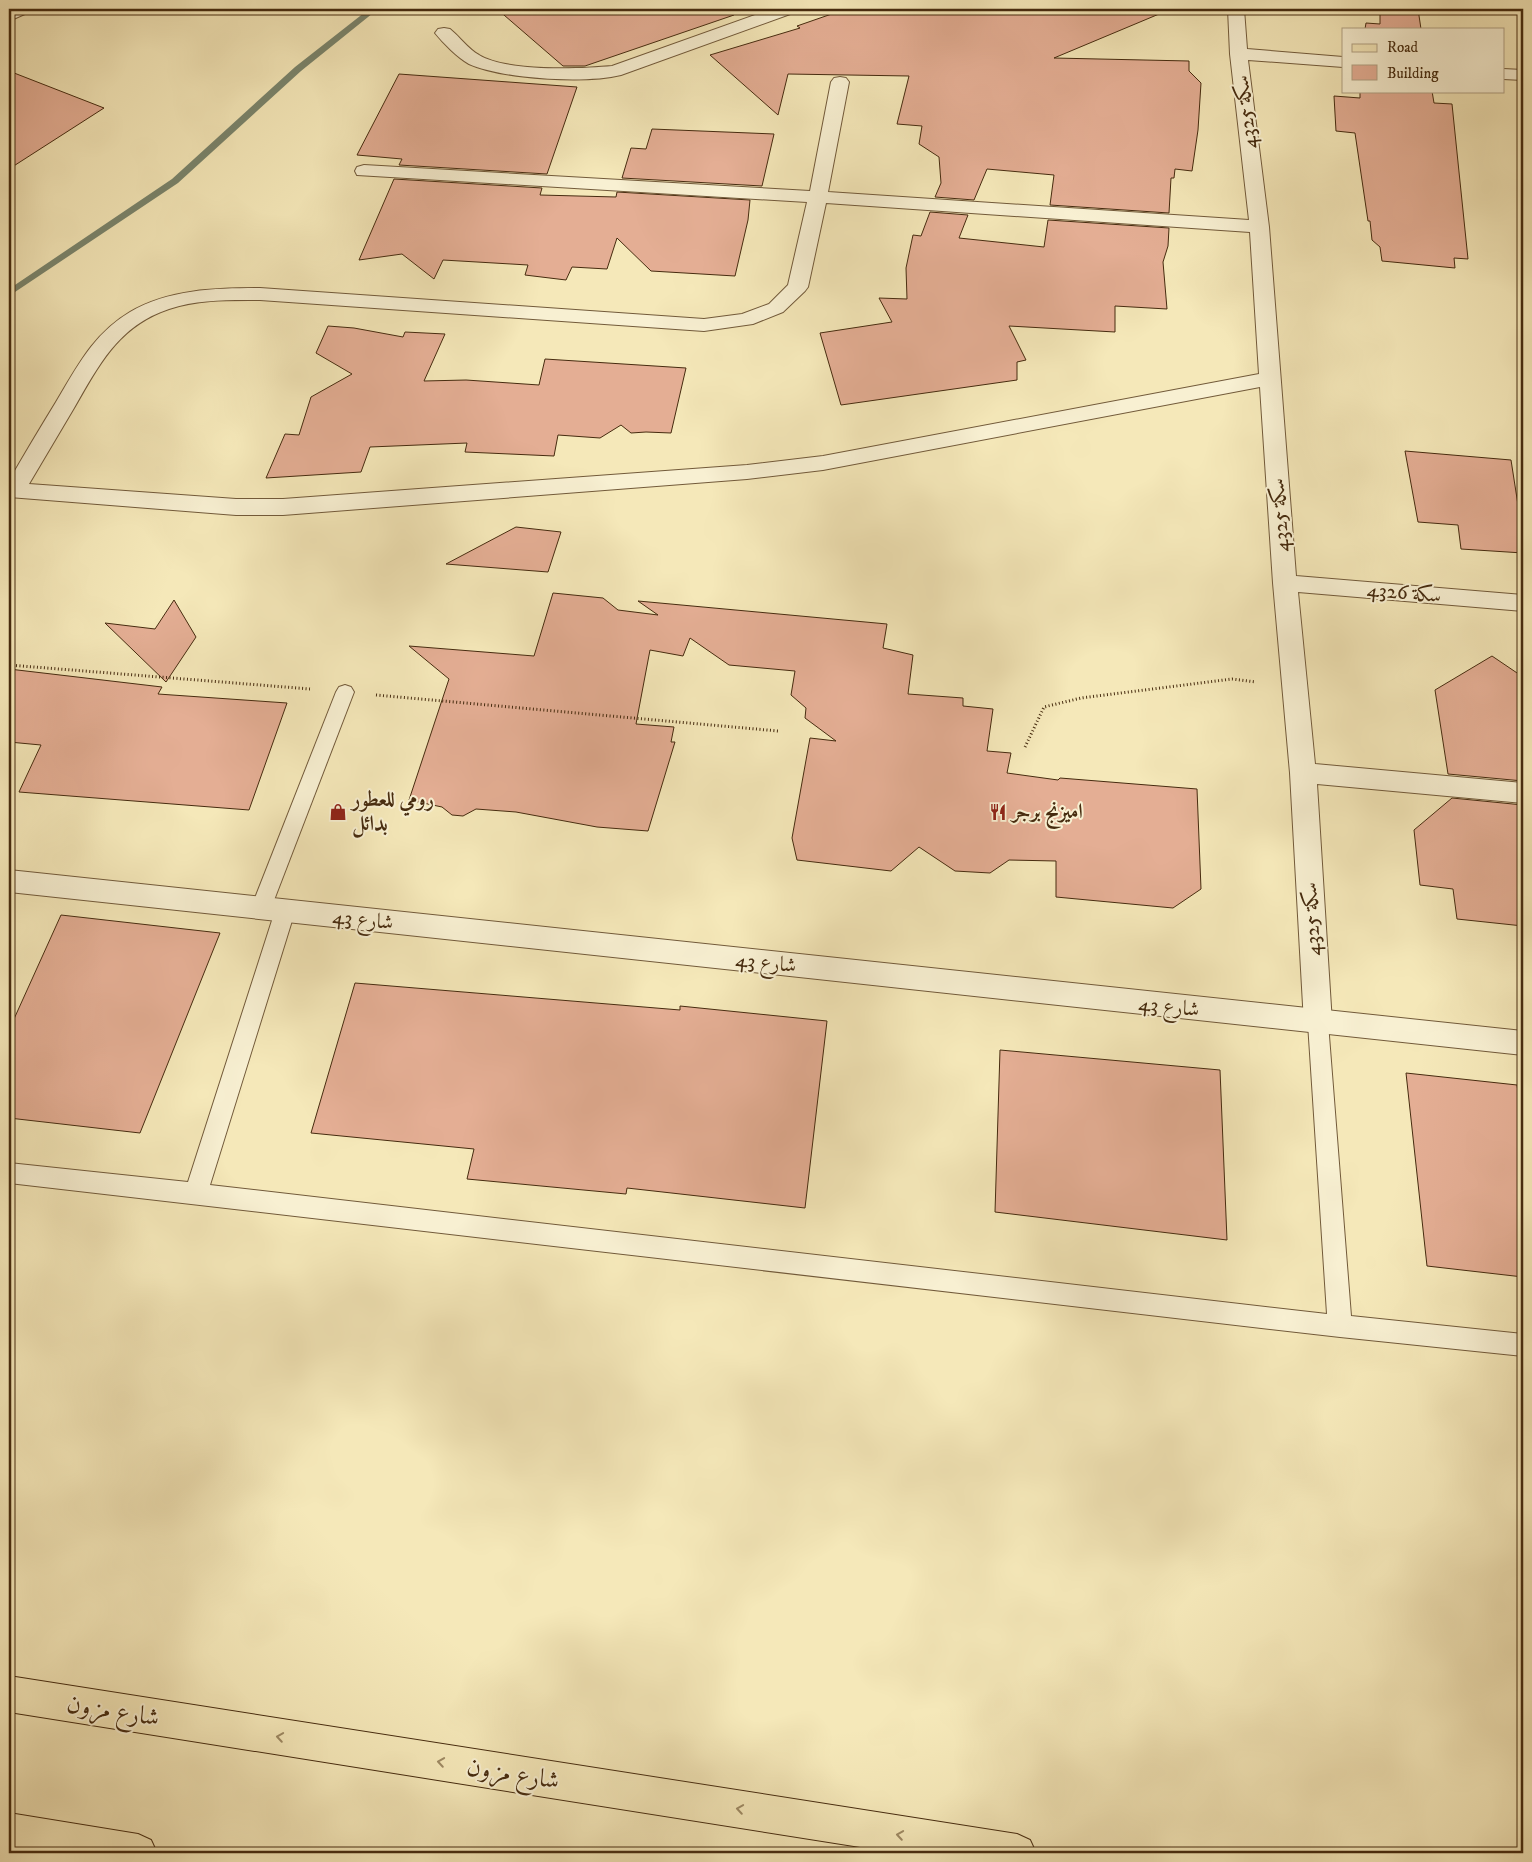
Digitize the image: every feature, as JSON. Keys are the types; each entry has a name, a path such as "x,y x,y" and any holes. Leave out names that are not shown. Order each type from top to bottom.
{"main road":[{"name":"شارع مزون","path":"9,1694 1017,1853"},
{"path":"9,1832 138,1853"}],"street":[{"path":"9,16 21,9"},
{"path":"444,33 474,59 486,64 507,68 591,74 615,71 787,9"},
{"name":"سكة 4325","path":"1236,9 1239,54 1259,227 1285,583 1303,774 1318,1023"},
{"path":"1239,54 1342,62"},
{"path":"1504,74 1523,75"},
{"path":"840,82 818,197 798,287 776,308 746,320 704,325 287,294 225,292 176,300 134,317 112,334 98,351 11,490 236,507 283,507 747,472 823,463 1270,379"},
{"path":"364,171 818,197 1259,227"},
{"name":"سكة 4326","path":"1285,583 1523,603"},
{"path":"1303,774 1523,793"},
{"name":"شارع 43","path":"9,881 1318,1023 1523,1043"}],"lane":[{"path":"196,1193 273,910 345,692"},
{"path":"1318,1023 1340,1326"},
{"path":"9,1174 196,1193 1340,1326 1523,1345"}],"path":[{"path":"9,665 345,692 778,731"},
{"path":"1025,747 1044,707 1081,698 1232,679 1294,686"}],"building":[{"path":"497,9 733,9 734,15 585,66 563,66"},
{"path":"846,9 1171,9 1054,58 1189,61 1189,71 1201,83 1198,130 1192,171 1175,169 1174,178 1171,178 1169,213 1050,205 1054,175 987,169 974,200 935,197 941,183 939,157 919,144 922,126 897,124 909,76 788,74 778,115 710,55 800,28 797,26"},
{"path":"1380,9 1418,9 1421,28 1365,28 1366,23 1380,24"},
{"path":"9,71 104,108 9,169"},
{"path":"399,74 577,87 547,174 399,165 402,159 357,155"},
{"path":"1360,92 1432,92 1434,103 1452,104 1468,259 1454,258 1455,268 1382,261 1380,247 1372,240 1355,133 1336,131 1334,96 1360,98"},
{"path":"652,129 774,134 762,186 622,178 631,148 646,149"},
{"path":"394,179 542,188 540,195 616,197 617,192 750,200 748,220 735,276 651,271 617,238 607,269 572,267 566,280 525,275 528,265 443,260 434,279 402,254 359,260"},
{"path":"930,212 968,215 959,238 1044,247 1048,220 1169,228 1168,246 1163,262 1167,309 1115,306 1115,332 1009,326 1026,360 1017,362 1017,380 841,405 820,333 892,322 879,298 907,299 906,268 913,235 921,236"},
{"path":"328,326 354,328 403,337 405,332 445,334 424,381 466,380 539,385 545,359 686,368 671,433 631,433 621,425 600,438 558,435 554,456 465,452 467,443 370,447 361,472 266,478 285,434 299,435 311,397 352,374 316,353"},
{"path":"1405,451 1511,460 1523,537 1523,553 1461,549 1458,525 1418,522"},
{"path":"516,527 561,532 548,572 446,564"},
{"path":"553,593 603,598 618,610 658,615 638,601 887,624 883,648 913,655 908,694 963,698 963,706 993,709 987,751 1011,753 1007,773 1058,780 1060,778 1197,789 1201,889 1173,908 1056,897 1056,861 1009,860 990,873 955,871 919,847 891,871 797,860 792,838 810,738 836,741 805,718 806,708 791,695 795,671 729,665 690,638 683,656 650,650 636,724 674,727 671,742 675,742 648,831 597,827 516,812 476,809 463,816 452,815 442,807 409,800 449,679 409,646 534,656"},
{"path":"174,600 196,637 166,682 105,623 155,629"},
{"path":"1492,656 1523,677 1523,781 1448,774 1435,690"},
{"path":"9,669 162,687 158,694 287,703 249,810 19,792 41,745 9,742"},
{"path":"1452,798 1523,805 1523,926 1457,919 1453,889 1420,885 1414,830"},
{"path":"61,915 220,933 140,1133 9,1118 9,1030"},
{"path":"355,983 680,1010 680,1006 827,1021 805,1208 627,1188 626,1194 467,1179 474,1149 311,1133"},
{"path":"1000,1050 1220,1070 1227,1240 995,1212"},
{"path":"1406,1073 1517,1085 1523,1127 1523,1277 1427,1266"}],"waterway":[{"path":"9,293 175,181 298,69 374,9"}],"place":[{"name":"رومي للعطور بدائل","path":"338,812"},
{"name":"اميزنج برجر","path":"998,812"}]}
